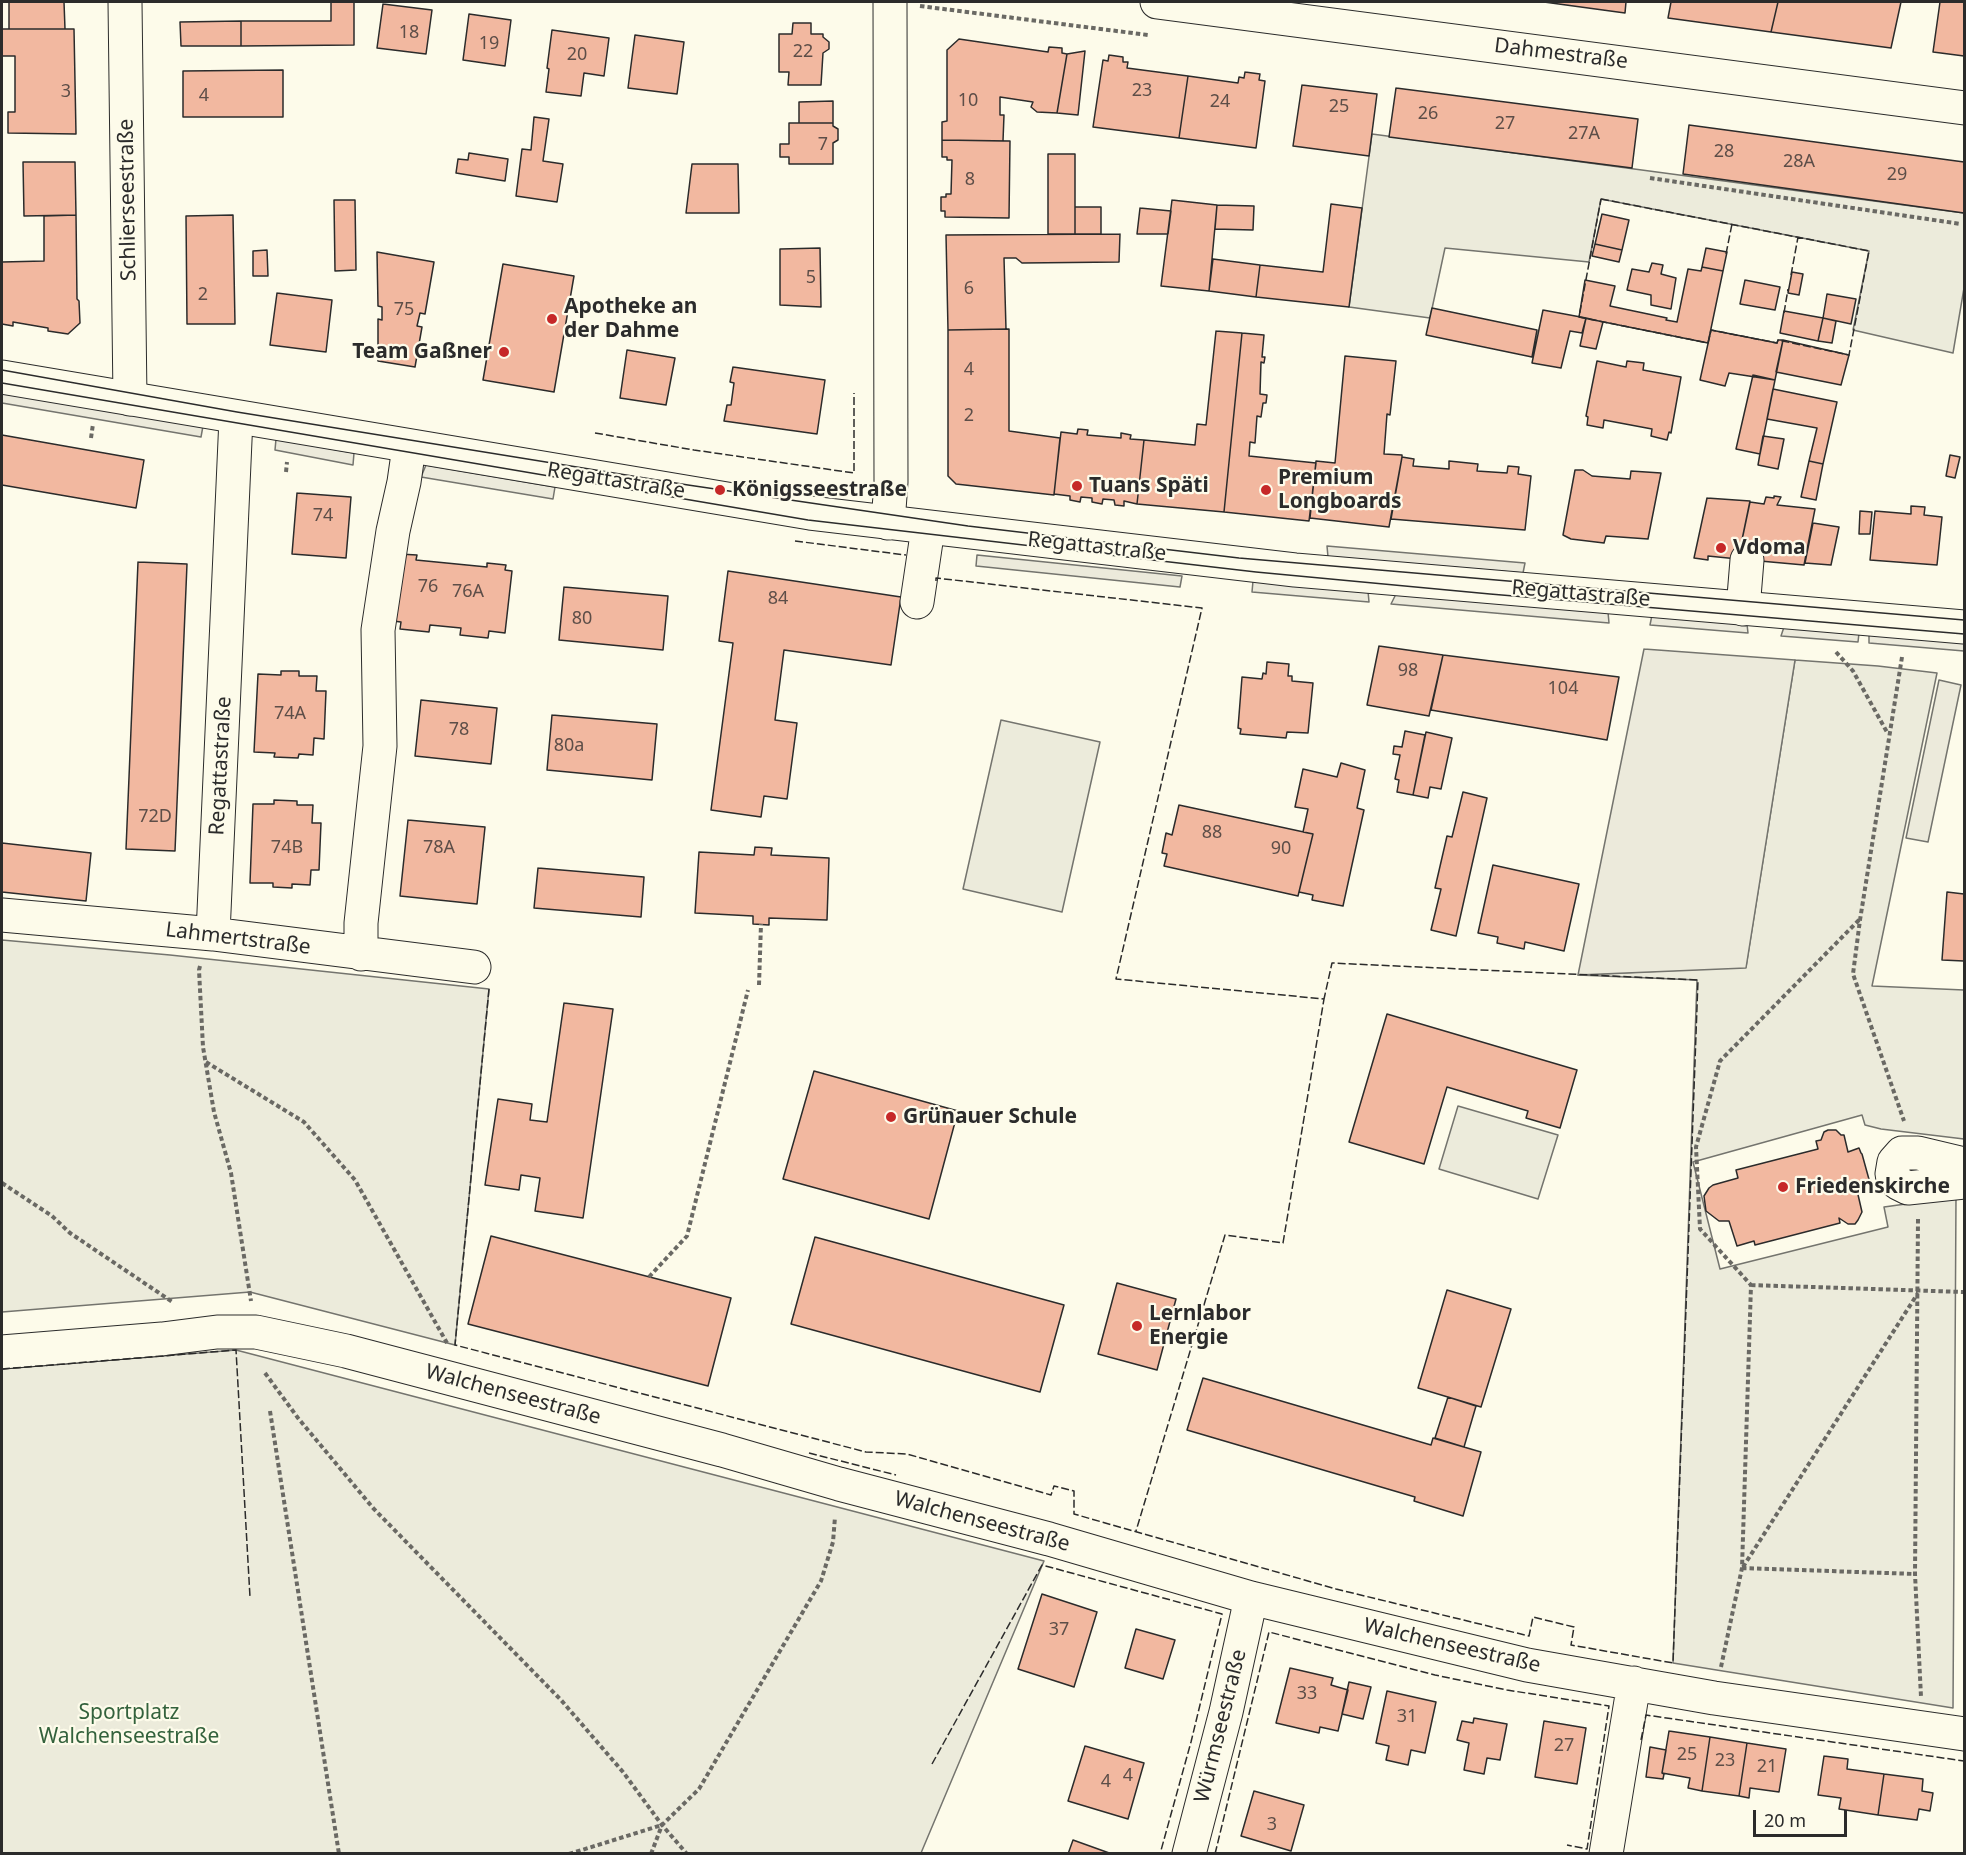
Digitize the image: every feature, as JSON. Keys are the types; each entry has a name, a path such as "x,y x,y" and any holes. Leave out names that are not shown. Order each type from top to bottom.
{"street":[{"name":"Schlierseestraße","path":"125,2 130,399"},
{"path":"888,523 891,482 891,2"},
{"name":"Dahmestraße","path":"1156,2 1965,108"},
{"name":"Regattastraße","path":"2,377 409,447 810,513 888,523 1295,570 1965,627"},
{"name":"Regattastraße","path":"213,934 236,418"},
{"path":"361,954 361,923 380,746 378,630 409,447"},
{"path":"917,602 928,528"},
{"path":"1743,609 1747,560"},
{"name":"Lahmertstraße","path":"2,915 213,934 474,967"},
{"path":"1965,1164 1918,1153 1902,1154 1894,1162 1892,1174 1898,1184 1908,1188 1965,1182"},
{"name":"Walchenseestraße","path":"2,1352 162,1339 217,1332 256,1332 346,1351 722,1450 839,1484 1049,1539 1251,1598 1527,1665 1714,1698 1965,1734"},
{"name":"Würmseestraße","path":"1190,1854 1226,1712 1251,1598"},
{"path":"1606,1854 1634,1683"}],"path":[{"path":"1650,177 1962,224"},
{"path":"286,472 287,462"},
{"path":"1836,652 1853,671 1889,736"},
{"path":"1714,1698 1742,1568 1751,1285 1700,1229 1696,1147 1720,1061 1860,920"},
{"path":"759,985 761,924"},
{"path":"213,934 199,970 203,1047 214,1112 231,1173 256,1332"},
{"path":"649,1277 687,1236 748,990"},
{"path":"206,1062 304,1122 355,1180 447,1343 442,1376"},
{"path":"2,1183 52,1216 70,1233 217,1332"},
{"path":"1751,1285 1965,1292"},
{"path":"1742,1568 1919,1292"},
{"path":"265,1373 298,1418 373,1508 561,1700 623,1772 662,1825 687,1854"},
{"path":"270,1411 339,1854"},
{"path":"651,1854 662,1825 699,1790 821,1581 832,1542 839,1484"},
{"path":"1742,1568 1915,1574"},
{"path":"569,1854 662,1825"}],"green space":[{"path":"1372,134 1964,213 1964,288 1953,353 1853,330 1869,251 1601,199 1589,262 1445,248 1430,318 1349,307"},
{"path":"1795,660 1937,673 1872,986 1964,990 1964,1139 1881,1129 1865,1125 1862,1115 1693,1162 1720,1269 1888,1227 1884,1207 1956,1197 1953,1708 1673,1663 1697,980 1578,975 1746,967"},
{"path":"1001,720 1100,742 1062,912 963,889"},
{"path":"2,940 170,955 489,989 455,1345 250,1292 2,1312"},
{"path":"1458,1106 1558,1135 1538,1199 1439,1169"},
{"name":"Sportplatz Walchenseestraße","path":"236,1350 1044,1561 921,1853 2,1853 2,1369"}],"shaded area":[{"path":"2,391 203,426 201,437 2,403"},
{"path":"276,439 354,453 353,465 275,450"},
{"path":"426,465 555,487 553,499 421,477"},
{"path":"1327,546 1525,563 1523,573 1328,557"},
{"path":"977,555 1182,576 1180,587 976,566"},
{"path":"1253,581 1368,591 1369,602 1252,592"},
{"path":"1396,594 1608,612 1609,623 1391,604"},
{"path":"1652,615 1747,624 1748,633 1650,625"},
{"path":"1784,627 1859,633 1858,642 1781,636"},
{"path":"1869,634 1964,642 1964,651 1869,643"},
{"path":"1644,649 1795,660 1746,968 1578,975"},
{"path":"1939,680 1961,685 1928,842 1906,838"}],"building":[{"path":"9,2 64,2 65,29 9,29"},
{"path":"331,2 354,2 354,45 241,46 241,21 331,21"},
{"path":"1544,2 1626,2 1625,13"},
{"path":"1671,2 1778,2 1771,32 1668,18"},
{"path":"1778,2 1901,2 1891,48 1771,32"},
{"path":"1940,2 1964,2 1964,56 1933,52"},
{"path":"383,4 432,10 426,54 377,48"},
{"path":"469,14 511,20 505,66 463,60"},
{"path":"241,21 241,46 181,46 180,22"},
{"path":"793,23 811,23 811,34 823,34 829,42 829,49 823,53 821,85 788,85 789,72 779,72 779,34 792,34"},
{"path":"2,29 74,29 76,134 8,133 8,112 15,112 15,56 2,56"},
{"path":"552,30 609,38 604,76 584,73 581,96 546,92"},
{"path":"635,35 684,42 677,94 628,88"},
{"path":"959,39 1048,52 1049,47 1062,48 1062,53 1067,54 1057,113 1037,112 1031,107 1033,102 1000,97 1000,115 1004,115 1003,141 942,140 942,122 947,121 947,50"},
{"path":"1085,51 1078,115 1057,113 1067,54"},
{"path":"1109,55 1123,57 1123,62 1128,62 1127,68 1188,76 1179,138 1093,127 1103,60 1108,61"},
{"path":"283,70 283,117 183,117 183,71"},
{"path":"1245,72 1260,74 1259,80 1265,81 1256,148 1179,138 1188,76 1238,83 1239,77 1244,78"},
{"path":"1302,85 1377,94 1369,156 1293,146"},
{"path":"1396,88 1638,119 1632,168 1389,137"},
{"path":"833,101 833,123 799,123 799,102"},
{"path":"534,117 549,119 543,161 563,164 557,202 516,196 522,149 531,150"},
{"path":"789,123 833,123 833,126 838,129 838,140 833,143 833,164 789,164 789,157 780,157 780,144 789,144"},
{"path":"1689,125 1964,162 1964,213 1683,174"},
{"path":"942,140 1010,141 1009,218 945,217 945,211 941,211 941,197 951,194 952,160 942,157"},
{"path":"469,153 508,159 505,181 456,173 458,159 468,160"},
{"path":"1048,154 1075,154 1075,234 1048,234"},
{"path":"23,162 75,162 76,215 24,216"},
{"path":"692,164 738,164 739,213 686,213"},
{"path":"334,200 355,200 356,270 335,271"},
{"path":"1172,200 1217,205 1209,291 1161,286"},
{"path":"1331,204 1362,208 1349,307 1256,297 1260,265 1323,272"},
{"path":"1217,205 1254,206 1253,230 1215,229"},
{"path":"1075,207 1101,207 1101,234 1075,234"},
{"path":"1140,208 1171,211 1168,234 1137,234"},
{"path":"1602,214 1629,220 1622,250 1595,244"},
{"path":"76,215 77,299 80,323 68,334 13,322 13,326 2,324 2,262 44,261 44,216"},
{"path":"233,215 235,324 187,324 186,216"},
{"path":"1120,234 1119,262 1022,263 1016,258 1004,258 1006,329 948,330 946,235"},
{"path":"1595,244 1622,250 1619,262 1592,256"},
{"path":"820,248 821,307 780,305 780,249"},
{"path":"1706,248 1727,252 1723,271 1702,267"},
{"path":"267,250 268,276 253,276 253,251"},
{"path":"377,252 434,262 425,314 420,313 417,326 422,327 415,367 378,361 378,319 382,320 382,307 378,306"},
{"path":"1213,259 1260,265 1256,297 1209,291"},
{"path":"1652,263 1663,265 1661,274 1676,278 1671,309 1651,305 1651,295 1627,290 1632,269 1649,272"},
{"path":"503,264 574,276 554,392 483,380"},
{"path":"1702,267 1723,271 1708,343 1579,317 1585,280 1615,286 1610,306 1677,322 1688,269 1701,271"},
{"path":"1792,272 1803,274 1799,295 1788,293"},
{"path":"1745,280 1780,287 1775,310 1740,304"},
{"path":"277,293 332,300 326,352 270,345"},
{"path":"1827,294 1856,299 1851,324 1823,318"},
{"path":"1432,308 1537,330 1532,357 1426,335"},
{"path":"1543,310 1586,318 1582,333 1570,331 1561,368 1532,363"},
{"path":"1784,311 1823,318 1818,341 1780,333"},
{"path":"1586,318 1603,322 1596,349 1580,346"},
{"path":"1823,318 1836,321 1832,343 1818,341"},
{"path":"1009,329 1009,431 1060,438 1054,495 956,484 948,476 948,330"},
{"path":"1711,330 1777,343 1778,340 1783,340 1775,380 1729,373 1725,386 1700,380"},
{"path":"1216,331 1242,333 1224,512 1137,504 1144,440 1195,445 1197,424 1206,425"},
{"path":"1242,333 1264,335 1262,357 1265,357 1264,363 1261,362 1260,394 1267,395 1261,417 1257,416 1255,443 1250,442 1249,456 1316,463 1309,521 1224,512"},
{"path":"1783,340 1849,355 1841,385 1776,372"},
{"path":"627,350 675,358 666,405 620,398"},
{"path":"1345,356 1396,361 1390,415 1387,414 1384,454 1402,455 1402,457 1389,527 1310,518 1316,461 1335,463"},
{"path":"1597,361 1626,367 1627,361 1644,363 1643,370 1681,377 1671,433 1669,432 1667,440 1651,436 1652,429 1604,420 1603,428 1587,425 1588,417 1586,416"},
{"path":"733,367 825,380 817,434 724,421 727,405 731,405 734,383 730,382"},
{"path":"1753,375 1775,380 1760,454 1736,449"},
{"path":"1773,389 1837,402 1823,464 1809,461 1817,428 1767,419"},
{"path":"1078,429 1088,430 1087,435 1121,438 1121,433 1131,435 1130,439 1144,440 1137,504 1124,501 1124,506 1115,505 1114,500 1103,499 1102,504 1092,502 1092,498 1081,497 1080,502 1070,500 1070,496 1054,494 1061,432 1077,434"},
{"path":"2,435 144,460 136,508 2,485"},
{"path":"1763,436 1784,439 1778,469 1758,465"},
{"path":"1950,455 1960,457 1955,478 1946,476"},
{"path":"1402,457 1414,459 1413,466 1449,469 1449,461 1478,464 1477,471 1507,473 1508,466 1519,467 1518,474 1531,476 1525,530 1391,519"},
{"path":"1809,461 1823,464 1816,500 1801,497"},
{"path":"1575,470 1583,470 1592,476 1630,479 1631,471 1661,473 1648,539 1606,536 1604,543 1571,539 1563,535"},
{"path":"297,493 351,497 346,558 292,554"},
{"path":"1774,496 1781,497 1777,505 1815,509 1804,565 1738,559 1750,502 1764,504 1766,497 1774,498"},
{"path":"1707,498 1750,501 1738,559 1708,556 1708,560 1694,558"},
{"path":"1911,506 1925,507 1924,515 1942,517 1937,565 1870,560 1875,511 1911,514"},
{"path":"1860,511 1872,512 1870,534 1859,534"},
{"path":"1813,523 1839,527 1831,565 1805,563"},
{"path":"399,554 417,555 416,560 487,567 487,563 506,565 505,570 512,571 505,633 489,631 488,638 460,635 461,628 430,625 429,632 400,629 401,622 385,620"},
{"path":"138,562 187,564 175,851 126,849"},
{"path":"728,571 901,597 891,665 784,650 775,720 797,723 787,799 764,796 761,817 711,810 733,643 719,641"},
{"path":"564,587 668,596 663,650 559,640"},
{"path":"1379,646 1443,655 1429,716 1367,705"},
{"path":"1443,655 1619,677 1607,740 1431,710"},
{"path":"1267,662 1289,664 1288,676 1292,676 1292,681 1313,683 1308,733 1287,732 1286,738 1240,734 1241,729 1238,728 1242,677 1262,679 1263,673 1266,674"},
{"path":"281,671 299,671 299,676 317,676 316,691 326,691 324,739 314,738 313,755 299,754 298,758 274,757 275,753 254,752 258,674 281,675"},
{"path":"421,700 497,708 491,764 415,756"},
{"path":"552,715 657,724 652,780 547,770"},
{"path":"1405,731 1425,735 1413,795 1397,792 1399,780 1395,779 1400,755 1393,754 1394,746 1402,747"},
{"path":"1426,732 1452,738 1441,789 1430,787 1428,798 1413,795"},
{"path":"1341,763 1365,770 1357,808 1364,810 1343,906 1312,900 1313,895 1299,892 1313,834 1303,832 1308,809 1295,807 1303,769 1337,777"},
{"path":"1463,792 1487,798 1456,936 1431,930 1441,889 1435,888 1447,836 1452,837"},
{"path":"274,800 297,801 297,805 313,805 312,823 321,823 319,870 311,870 310,885 292,884 292,888 273,887 273,883 250,883 253,804 274,804"},
{"path":"1179,805 1313,834 1298,896 1164,866 1167,854 1162,853 1166,833 1172,835"},
{"path":"408,820 485,827 477,904 400,896"},
{"path":"2,843 91,853 86,901 2,892"},
{"path":"755,847 772,848 771,855 829,858 827,920 769,918 769,925 753,924 753,916 695,913 699,852 754,855"},
{"path":"1493,865 1579,884 1564,951 1525,942 1524,949 1497,943 1498,937 1478,933"},
{"path":"538,868 644,877 641,917 534,908"},
{"path":"1947,892 1964,894 1964,961 1942,960"},
{"path":"564,1003 613,1009 583,1218 535,1211 540,1178 521,1175 519,1190 485,1185 498,1099 532,1104 530,1120 547,1122"},
{"path":"1387,1014 1577,1070 1560,1128 1526,1118 1528,1111 1447,1087 1424,1164 1349,1142"},
{"path":"814,1071 958,1111 929,1219 783,1179"},
{"name":"Friedenskirche","path":"1836,1130 1844,1135 1848,1152 1859,1148 1862,1154 1870,1183 1856,1186 1862,1212 1855,1224 1848,1224 1839,1218 1840,1223 1755,1245 1754,1241 1737,1246 1729,1221 1719,1221 1706,1211 1704,1196 1709,1188 1738,1178 1736,1170 1818,1149 1816,1141 1821,1140 1824,1132"},
{"path":"491,1236 731,1298 708,1386 468,1324"},
{"path":"815,1237 1064,1305 1040,1392 791,1324"},
{"name":"Lernlabor Energie","path":"1117,1283 1176,1299 1157,1370 1098,1354"},
{"path":"1447,1290 1511,1309 1481,1407 1418,1388"},
{"path":"1203,1378 1431,1445 1433,1438 1481,1452 1463,1516 1414,1501 1415,1497 1187,1430"},
{"path":"1448,1397 1476,1406 1464,1447 1435,1438"},
{"path":"1042,1594 1097,1612 1074,1687 1018,1669"},
{"path":"1136,1629 1175,1640 1163,1679 1125,1668"},
{"path":"1290,1668 1333,1678 1331,1685 1348,1690 1338,1731 1320,1727 1319,1733 1276,1723"},
{"path":"1349,1682 1371,1687 1363,1719 1342,1714"},
{"path":"1387,1691 1436,1702 1425,1753 1411,1750 1408,1765 1386,1760 1389,1746 1376,1743"},
{"path":"1474,1718 1507,1724 1500,1760 1487,1758 1484,1774 1464,1770 1469,1743 1457,1740 1462,1721 1473,1723"},
{"path":"1544,1721 1586,1728 1577,1784 1535,1777"},
{"path":"1669,1731 1710,1737 1702,1791 1688,1788 1690,1778 1662,1773"},
{"path":"1710,1737 1747,1743 1739,1796 1702,1791"},
{"path":"1747,1743 1786,1749 1779,1792 1750,1788 1749,1798 1739,1796"},
{"path":"1085,1746 1144,1763 1128,1819 1068,1801"},
{"path":"1650,1747 1666,1750 1663,1779 1646,1777"},
{"path":"1824,1756 1848,1759 1847,1769 1884,1774 1878,1815 1839,1809 1841,1798 1818,1795"},
{"path":"1884,1774 1923,1779 1922,1791 1933,1793 1930,1811 1919,1809 1917,1820 1878,1815"},
{"path":"1254,1791 1304,1805 1291,1851 1241,1836"},
{"path":"1073,1840 1112,1854 1068,1854"}],"tram line":[{"path":"2,370 237,412 688,485 968,526 1239,558 1964,620"},
{"path":"2,383 808,520 1256,572 1964,634"}],"fence":[{"path":"1601,199 1869,251 1849,355 1778,340 1777,343 1711,330 1708,343 1579,317 1601,199"},
{"path":"1726,254 1732,224"},
{"path":"1791,275 1798,237"},
{"path":"1784,313 1788,289"},
{"path":"595,433 854,473 854,393"},
{"path":"795,541 906,555"},
{"path":"936,581 936,578 1202,608 1116,979 1324,999 1283,1243 1225,1235 1136,1531"},
{"path":"489,989 455,1345 866,1452 907,1454 1051,1495 1054,1486 1074,1491 1074,1514 1336,1589 1529,1636 1533,1617 1574,1627 1571,1645 1673,1663 1698,980 1332,963 1324,999"},
{"path":"2,1369 236,1350 250,1597"},
{"path":"809,1453 896,1475"},
{"path":"932,1764 1042,1565 1222,1614 1191,1742 1160,1854"},
{"path":"1215,1854 1269,1632 1435,1675 1507,1690 1609,1706 1587,1849 1567,1845"},
{"path":"1641,1740 1646,1715 1964,1761"}],"place":[{"name":"Apotheke an der Dahme","path":"552,319"},
{"name":"Team Gaßner","path":"504,352"},
{"name":"Tuans Späti","path":"1077,486"},
{"name":"Königsseestraße","path":"720,490"},
{"name":"Premium Longboards","path":"1266,490"},
{"name":"Vdoma","path":"1721,548"},
{"name":"Grünauer Schule","path":"891,1117"},
{"name":"Friedenskirche","path":"1783,1187"},
{"name":"Lernlabor Energie","path":"1137,1326"}]}
